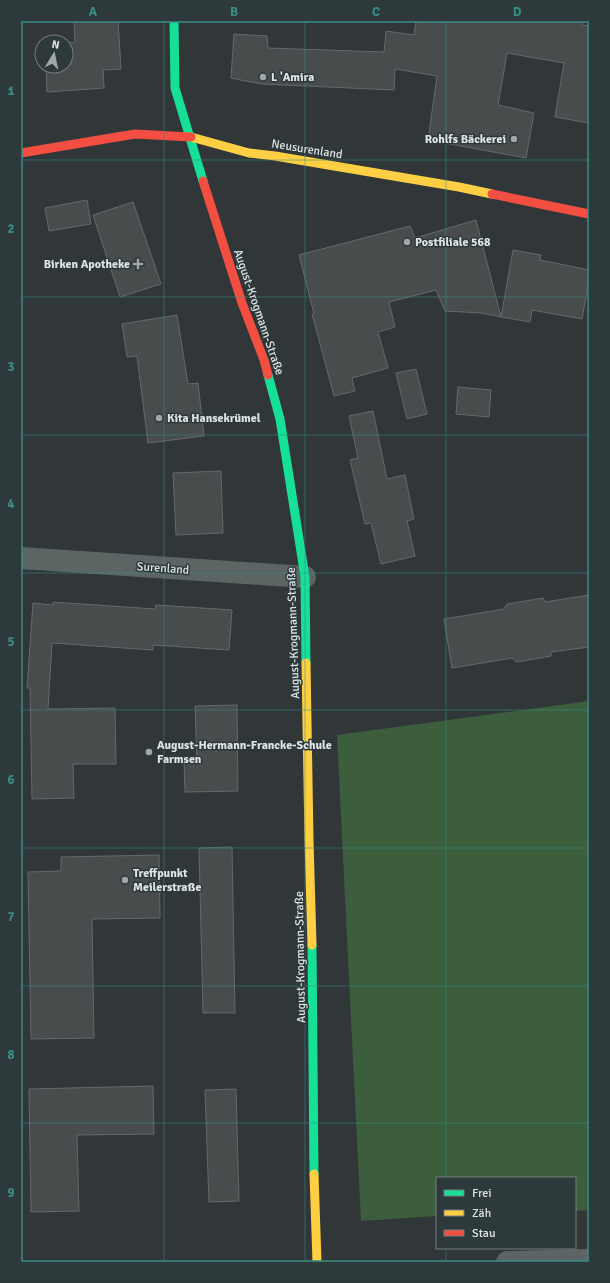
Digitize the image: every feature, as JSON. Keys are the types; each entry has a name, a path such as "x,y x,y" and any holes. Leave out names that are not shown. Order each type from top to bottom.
{"main road":[{"name":"August-Krogmann-Straße","path":"174,21 175,88 189,138 242,303 264,360 280,419 305,577 309,840 313,960 314,1186 317,1262"},
{"name":"Neusurenland","path":"21,153 135,134 189,138 249,153 459,187 589,214"}],"street":[{"name":"Surenland","path":"21,558 305,577"},
{"path":"507,1262 589,1260"}],"green space":[{"path":"589,701 589,1210 576,1211 576,1177 436,1177 436,1216 361,1221 337,735"}],"building":[{"path":"74,21 118,21 121,69 103,70 104,88 47,92 46,74 74,74"},
{"path":"416,21 582,21 582,25 589,26 589,123 555,117 564,63 507,53 498,105 534,113 526,158 428,140 437,76 395,69 394,90 261,84 231,78 234,34 267,36 268,48 384,52 386,31 414,35"},
{"path":"87,200 91,224 49,231 45,208"},
{"path":"133,202 161,284 120,297 93,215"},
{"path":"476,220 501,317 481,313 445,311 436,290 389,302 395,327 378,332 388,368 352,378 355,391 334,396 312,314 314,314 299,255 410,226 415,238"},
{"path":"513,250 541,255 540,260 589,270 589,280 582,319 532,310 530,322 501,317"},
{"path":"177,315 188,384 198,383 204,436 148,443 137,356 127,357 122,324"},
{"path":"416,369 427,414 407,419 396,373"},
{"path":"458,387 491,390 489,417 456,414"},
{"path":"373,411 387,479 405,475 414,519 407,521 415,556 381,564 371,523 365,524 350,460 358,458 349,416"},
{"path":"221,471 223,533 176,535 173,473"},
{"path":"589,595 589,647 551,652 551,656 517,662 512,658 452,668 444,619 504,609 507,604 543,598 545,602"},
{"path":"53,602 155,609 156,605 232,610 229,650 153,645 153,650 52,643 48,709 115,708 116,764 73,764 74,798 32,799 30,688 27,688 33,603 53,605"},
{"path":"237,705 238,791 185,792 184,761 197,761 195,706"},
{"path":"232,847 235,1013 203,1013 199,848"},
{"path":"159,855 160,918 92,919 94,1038 31,1039 28,872 61,871 61,857"},
{"path":"153,1086 154,1134 77,1135 79,1211 31,1212 29,1089"},
{"path":"236,1089 239,1201 209,1202 205,1090"}],"traffic: fast":[{"path":"174,21 175,88 203,181"},
{"path":"268,375 280,419 305,577 306,663"},
{"path":"312,945 314,1174"}],"traffic: slow":[{"path":"191,137 249,153 459,187 492,194"},
{"path":"306,663 312,945"},
{"path":"314,1174 317,1262"}],"traffic: jam":[{"path":"21,153 135,134 191,137"},
{"path":"203,181 242,303 264,360 268,375"},
{"path":"492,194 589,214"}],"place":[{"name":"L 'Amira","path":"263,77"},
{"name":"Rohlfs Bäckerei","path":"514,139"},
{"name":"Postfiliale 568","path":"407,242"},
{"name":"Birken Apotheke","path":"138,264"},
{"name":"Kita Hansekrümel","path":"159,418"},
{"name":"August-Hermann-Francke-Schule Farmsen","path":"149,752"},
{"name":"Treffpunkt Meilerstraße","path":"125,880"}]}
